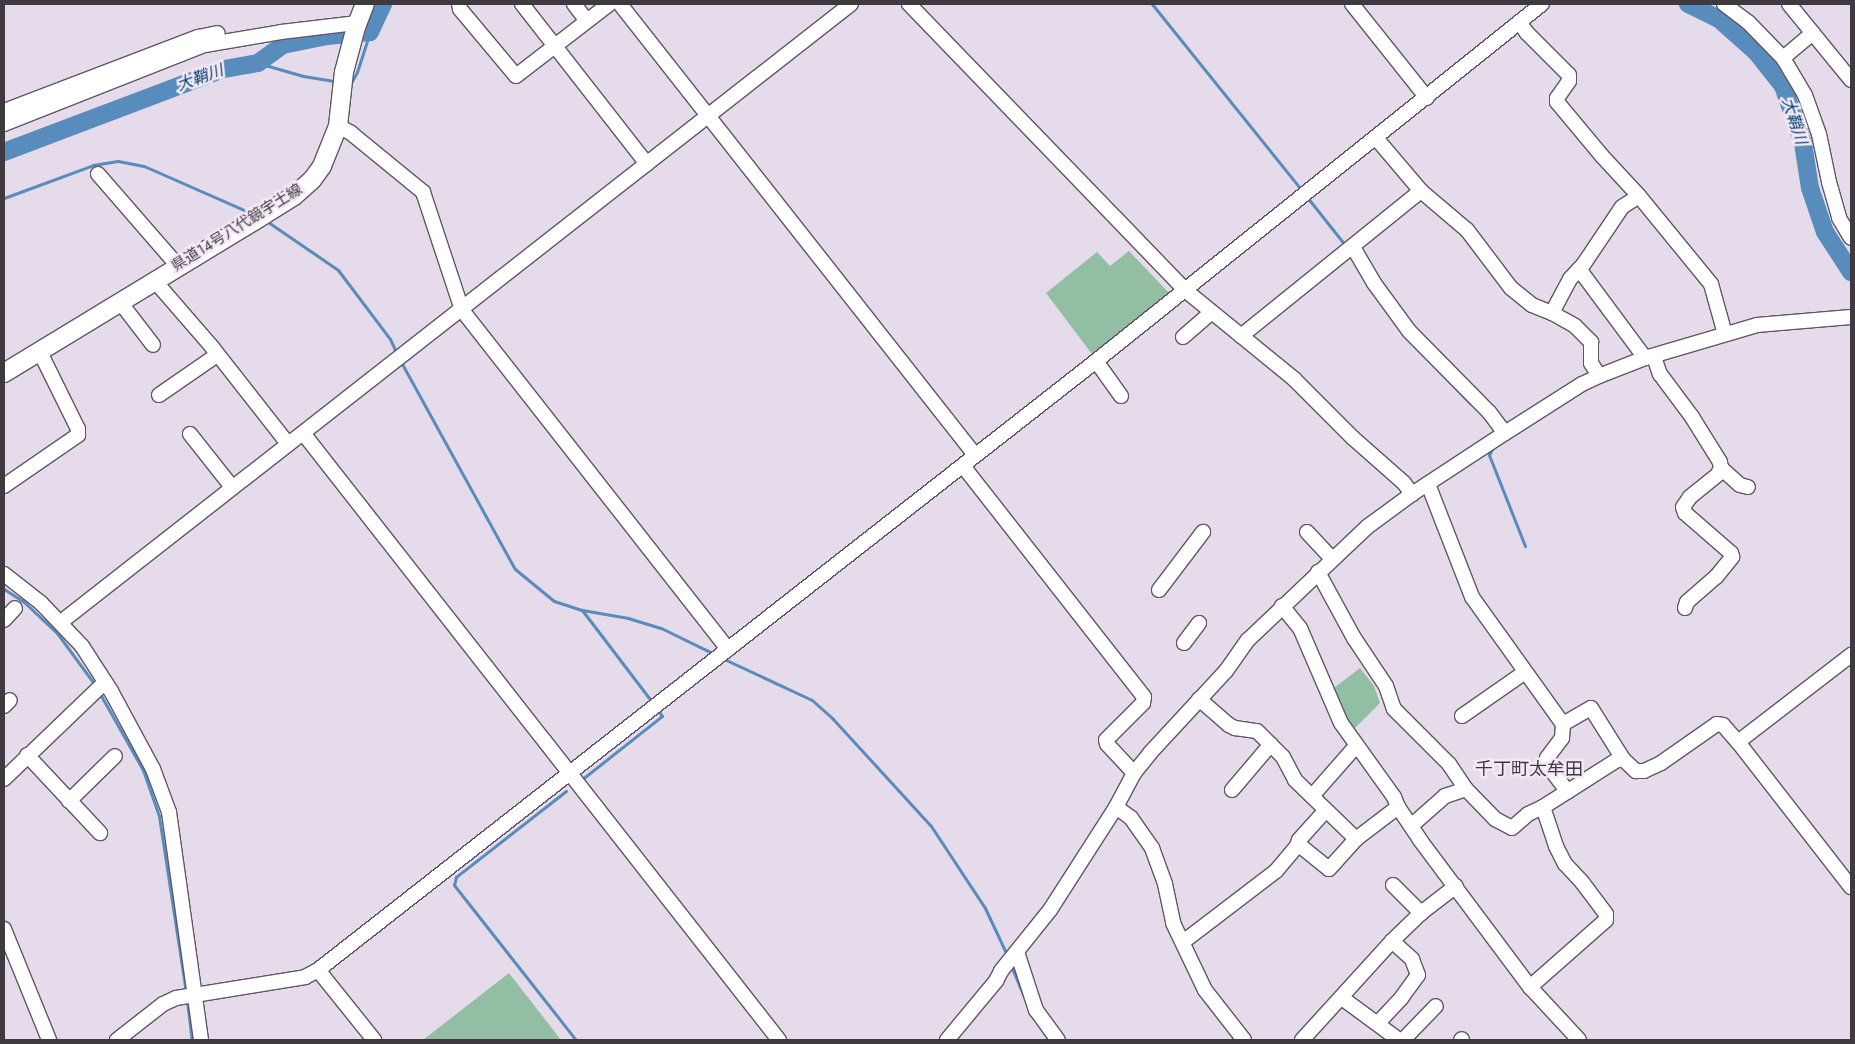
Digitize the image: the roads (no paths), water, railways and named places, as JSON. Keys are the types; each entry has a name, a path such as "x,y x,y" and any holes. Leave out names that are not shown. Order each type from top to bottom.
{"main road":[{"name":"県道14号八代鏡宇土線","path":"4,373 154,280 271,211 312,180 322,166 338,126 343,81 361,5"}],"street":[{"path":"459,4 460,9 516,76 609,4"},
{"path":"522,4 647,164"},
{"path":"574,4 587,21"},
{"path":"620,4 975,455"},
{"path":"61,622 409,349 462,310 850,4"},
{"path":"909,4 1185,290 1294,379 1353,438 1404,483 1412,494"},
{"path":"1352,4 1427,98"},
{"path":"117,1040 163,1004 188,996 305,977 318,970 665,701 727,650 963,466 1305,196 1542,4"},
{"path":"1724,4 1748,22 1783,58 1805,95 1819,134 1839,218 1851,238"},
{"path":"1789,4 1851,80"},
{"path":"1519,22 1527,34 1569,75 1568,81 1556,102 1639,196 1711,284 1725,334"},
{"path":"4,124 205,45 281,32 356,25"},
{"path":"4,111 198,37 260,28 281,32"},
{"path":"1783,58 1813,33"},
{"path":"338,126 365,145 423,192 462,310 727,650"},
{"path":"1376,138 1421,190 1468,230 1511,288 1532,305 1552,313 1575,326 1590,342 1591,363 1599,376"},
{"path":"98,174 178,266"},
{"path":"1241,336 1421,190"},
{"path":"1552,313 1570,279 1622,207 1639,196"},
{"path":"1353,247 1374,283 1409,331 1488,412 1505,433"},
{"path":"1579,269 1649,358 1692,417 1720,462 1721,468 1718,474 1690,497 1683,507 1685,513 1732,553 1732,557 1716,577 1687,602 1685,608"},
{"path":"154,280 288,444"},
{"path":"120,302 153,345"},
{"path":"1184,337 1211,313"},
{"path":"947,1040 996,981 1003,968 1050,910 1116,807 1134,773 1180,719 1226,671 1248,640 1331,558 1367,527 1412,494 1505,433 1582,384 1599,376 1649,358 1757,325 1851,317"},
{"path":"4,486 78,435 78,429 39,350"},
{"path":"159,395 217,355"},
{"path":"1096,361 1122,396"},
{"path":"303,433 779,1040"},
{"path":"190,434 232,487"},
{"path":"963,466 1144,697 1143,703 1106,740 1107,744 1134,773"},
{"path":"1721,468 1740,485 1748,487"},
{"path":"1428,484 1472,597 1563,724 1562,738 1547,758 1546,763 1568,792"},
{"path":"1159,590 1203,532"},
{"path":"1307,532 1331,558"},
{"path":"1318,572 1354,638 1386,686 1394,709 1449,764 1466,789 1495,819 1512,828 1528,814 1568,792 1617,760 1623,759"},
{"path":"4,574 61,622 82,646 97,689 153,768 169,812 188,996 201,1040"},
{"path":"1282,606 1300,628 1341,723 1356,746 1394,797 1398,807 1411,826 1530,986 1579,1040"},
{"path":"4,620 15,608"},
{"path":"1184,643 1199,624"},
{"path":"1738,742 1851,655"},
{"path":"1462,716 1525,672"},
{"path":"4,779 97,689"},
{"path":"1199,700 1229,725 1235,728 1257,731 1283,757 1295,780 1313,795 1356,839"},
{"path":"1563,724 1591,708 1623,759 1636,771 1644,771 1662,763 1717,724 1723,725 1851,887"},
{"path":"1232,790 1271,744"},
{"path":"1313,795 1356,746"},
{"path":"27,755 100,834"},
{"path":"69,801 115,756"},
{"path":"1411,826 1445,796 1466,789"},
{"path":"1116,807 1131,818 1152,848 1165,884 1173,923 1205,990 1244,1040"},
{"path":"1297,846 1303,848 1327,869 1356,839 1398,807"},
{"path":"1530,986 1606,920 1606,914 1565,864 1556,846 1543,807"},
{"path":"1183,942 1276,871 1297,846 1299,840 1326,810"},
{"path":"1393,885 1421,913"},
{"path":"1302,1040 1392,941 1421,913 1456,886"},
{"path":"4,929 49,1040"},
{"path":"1378,1023 1402,997 1418,974 1412,959 1392,941"},
{"path":"1016,953 1036,1010 1058,1040"},
{"path":"318,970 374,1040"},
{"path":"1342,998 1399,1040"},
{"path":"1403,1040 1436,1006"}],"waterway":[{"name":"大鞘川","path":"4,152 224,69 258,63 283,45 327,36 370,32 383,4"},
{"path":"1152,4 1303,192"},
{"name":"大鞘川","path":"1688,4 1719,19 1756,52 1783,86 1803,143 1810,188 1825,232 1851,272"},
{"path":"350,81 352,81 357,72 370,32"},
{"path":"258,63 303,76 336,81"},
{"path":"4,198 93,165 118,161 144,166 251,213"},
{"path":"1307,197 1345,245"},
{"path":"268,222 338,270 390,339 397,354"},
{"path":"401,362 515,569 554,601 582,610 628,618 661,628 714,654"},
{"path":"1439,371 1471,404"},
{"path":"1492,449 1489,455 1525,546"},
{"path":"4,589 24,602 57,633 95,685"},
{"path":"582,610 652,702"},
{"path":"724,659 812,700 833,719 931,826 985,908 1007,955"},
{"path":"99,692 143,770 159,816 186,992"},
{"path":"581,780 662,716 657,709"},
{"path":"566,791 456,877 454,885 576,1040"},
{"path":"1011,966 1031,1013"},
{"path":"187,1001 192,1040"},
{"path":"1044,1033 1049,1040"}],"district":[{"name":"千丁町太牟田","path":"1529,769"}]}
